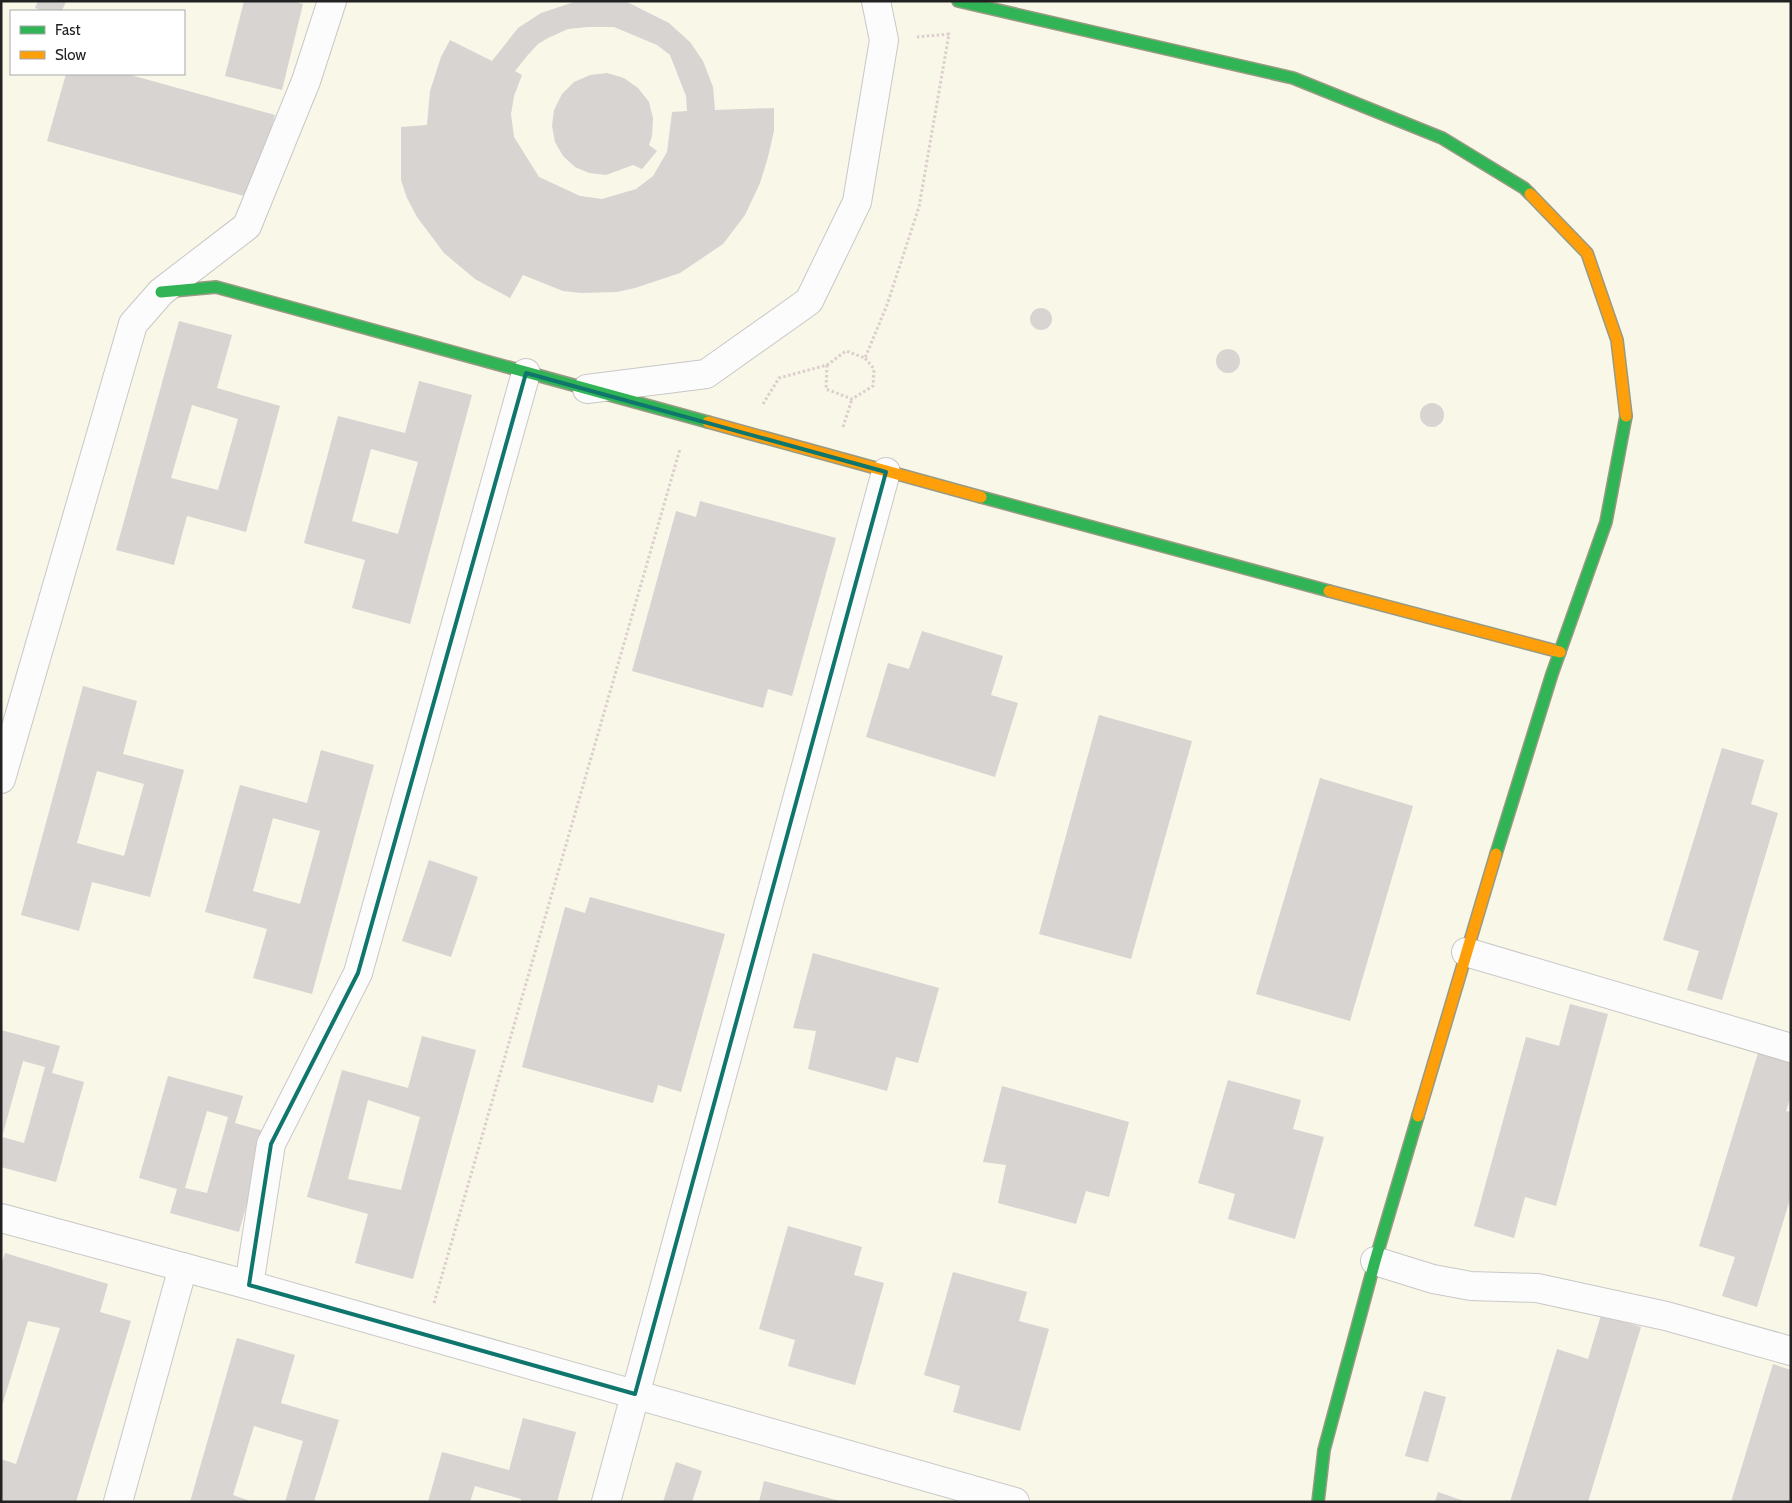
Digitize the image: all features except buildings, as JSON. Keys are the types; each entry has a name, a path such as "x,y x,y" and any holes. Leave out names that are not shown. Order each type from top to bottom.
{"street":[{"path":"1,779 133,324 161,292 247,226 306,81 332,1"},
{"path":"587,389 706,374 809,301 857,202 884,40 876,1"},
{"path":"958,1 1293,78 1442,138 1524,188 1587,253 1617,340 1626,416 1606,522 1560,652 1466,952 1374,1261 1324,1450 1318,1502"},
{"path":"161,292 216,288 886,472 1560,652"},
{"path":"249,1285 271,1144 358,973 526,372"},
{"path":"606,1502 886,472"},
{"path":"1466,952 1791,1048"},
{"path":"1,1218 183,1266 1015,1502"},
{"path":"1374,1261 1433,1279 1471,1286 1537,1288 1666,1316 1791,1351"},
{"path":"118,1502 183,1266"}],"path":[{"path":"827,365 826,389 852,399 873,386 874,369 865,358"},
{"path":"425,1335 689,417"}],"highlighted area":[{"path":"526,373 886,472 635,1394 249,1285 271,1144 358,973"}],"shaded area":[{"path":"1,1 1791,1 1791,1502 1,1502"}],"traffic: fast":[{"path":"958,1 1293,78 1442,138 1524,188 1530,194"},
{"path":"161,292 216,287 708,422"},
{"path":"1496,854 1552,674 1606,522 1626,416"},
{"path":"981,497 1329,591"},
{"path":"1318,1502 1324,1450 1375,1261 1418,1116"}],"traffic: slow":[{"path":"1530,194 1587,253 1617,340 1626,416"},
{"path":"708,422 981,497"},
{"path":"1329,591 1560,652"},
{"path":"1418,1116 1496,854"}]}
